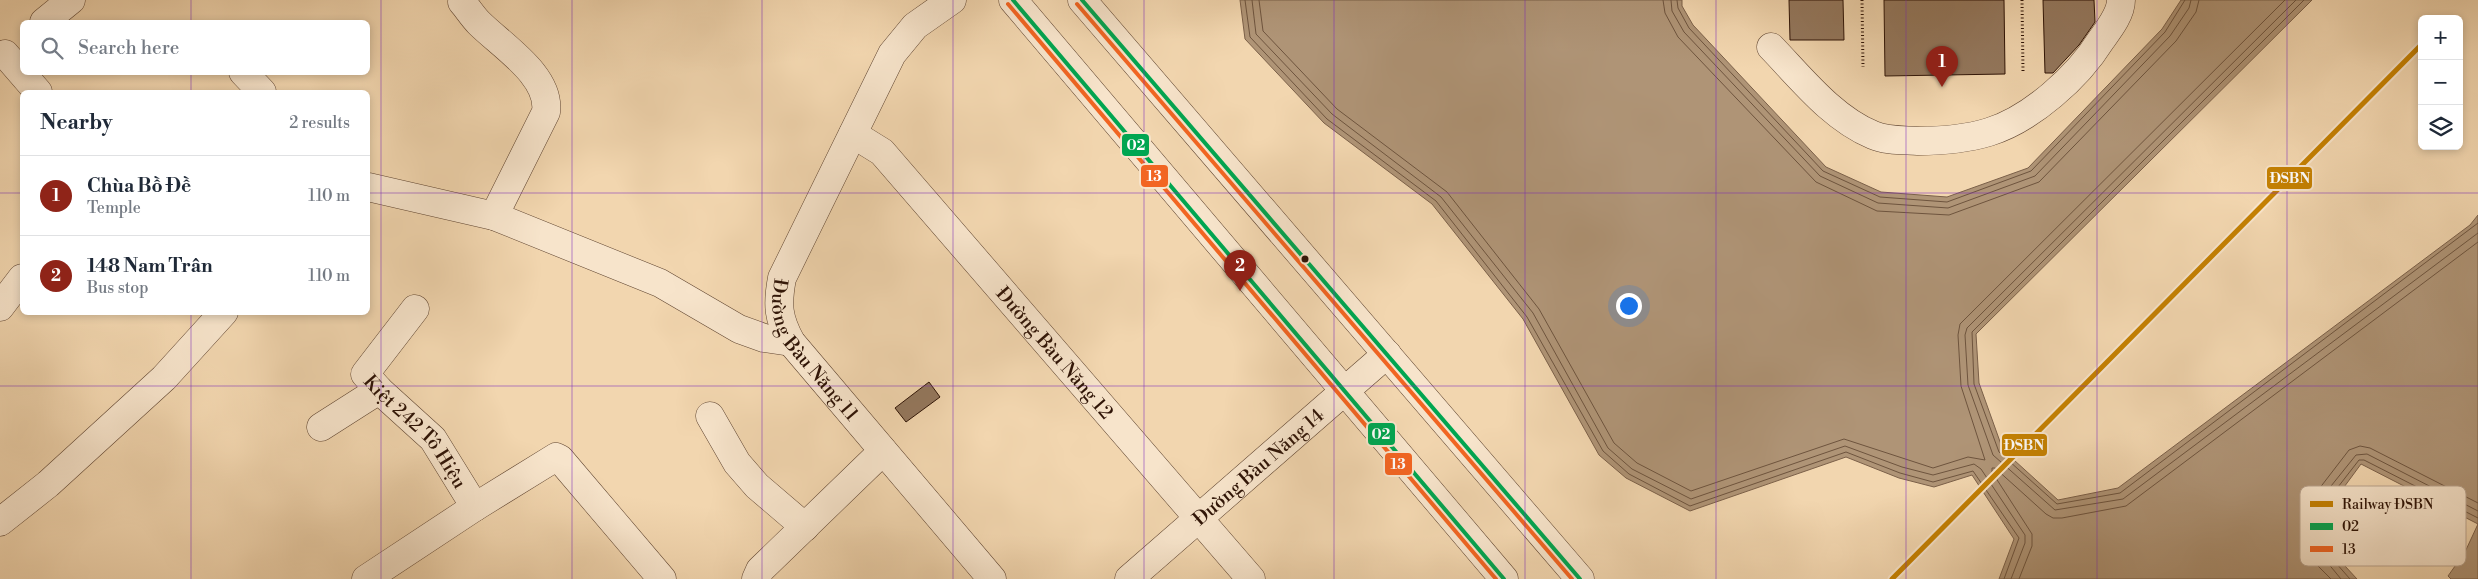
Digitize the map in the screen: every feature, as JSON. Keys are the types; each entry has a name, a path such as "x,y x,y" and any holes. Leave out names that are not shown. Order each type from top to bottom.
{"street":[{"path":"46,20 71,0"},
{"path":"464,0 462,2 478,22 524,64 543,87 548,102 546,112 494,216"},
{"name":"Đường Bàu Năng 11","path":"952,0 915,26 892,54 782,278 778,298 780,323 791,342 992,579"},
{"path":"1014,0 1504,579"},
{"path":"1082,0 1580,579"},
{"path":"1771,47 1820,99 1855,126 1873,136 1896,140 1945,141 1992,132 2041,104 2077,74 2089,59 2117,14 2121,0"},
{"path":"9,51 20,67"},
{"path":"26,75 37,90"},
{"path":"246,75 260,90"},
{"name":"Đường Bàu Năng 12","path":"853,134 882,152 1198,520 1251,579"},
{"path":"370,187 494,216 660,284 739,329 764,338 791,342"},
{"path":"0,307 20,281"},
{"name":"Kiệt 242 Tô Hiệu","path":"415,310 365,374 379,390 433,439 475,507"},
{"path":"0,522 48,484 164,378 221,315"},
{"name":"Đường Bàu Năng 14","path":"1129,579 1387,354"},
{"path":"322,427 379,390"},
{"path":"710,416 737,463 757,486 805,527"},
{"path":"756,579 760,570 883,451"},
{"name":"Kiệt 242 Tô Hiệu","path":"366,579 475,507 556,458 560,459 662,579"}],"path":[{"path":"1862,0 1863,67"},
{"path":"2022,0 2023,72"}],"water":[{"path":"1240,0 1682,0 1682,6 1693,25 1826,167 1881,192 1947,197 2028,168 2162,29 2181,0 2312,0 1976,334 1979,383 2003,450 2058,500 2118,488 2470,225 2478,215 2478,524 2466,518 2466,486 2404,486 2361,464 2345,486 2300,486 2300,566 2345,566 2357,579 1999,579 2014,539 1972,475 1934,487 1899,478 1846,457 1690,511 1626,478 1599,455 1523,319 1432,204 1324,123 1245,39"},
{"path":"2478,524 2478,579 2451,579 2448,576 2455,566 2466,566 2466,550"}],"building":[{"path":"1789,0 1843,0 1844,40 1790,40"},
{"path":"1884,0 2004,0 2005,74 1885,76"},
{"path":"2043,0 2094,0 2095,22 2079,45 2053,73 2045,73"},
{"path":"929,382 940,397 906,422 895,408"}],"rail line":[{"name":"ĐSBN","path":"1892,579 2418,48"}],"transit line":[{"name":"02","path":"1013,0 1504,579"},
{"name":"02","path":"1082,0 1580,579"},
{"name":"13","path":"1008,4 1496,579"},
{"name":"13","path":"1077,4 1572,579"}],"place":[{"name":"Chùa Bồ Đề","path":"1942,87"},
{"name":"148 Nam Trân","path":"1240,291"}]}
